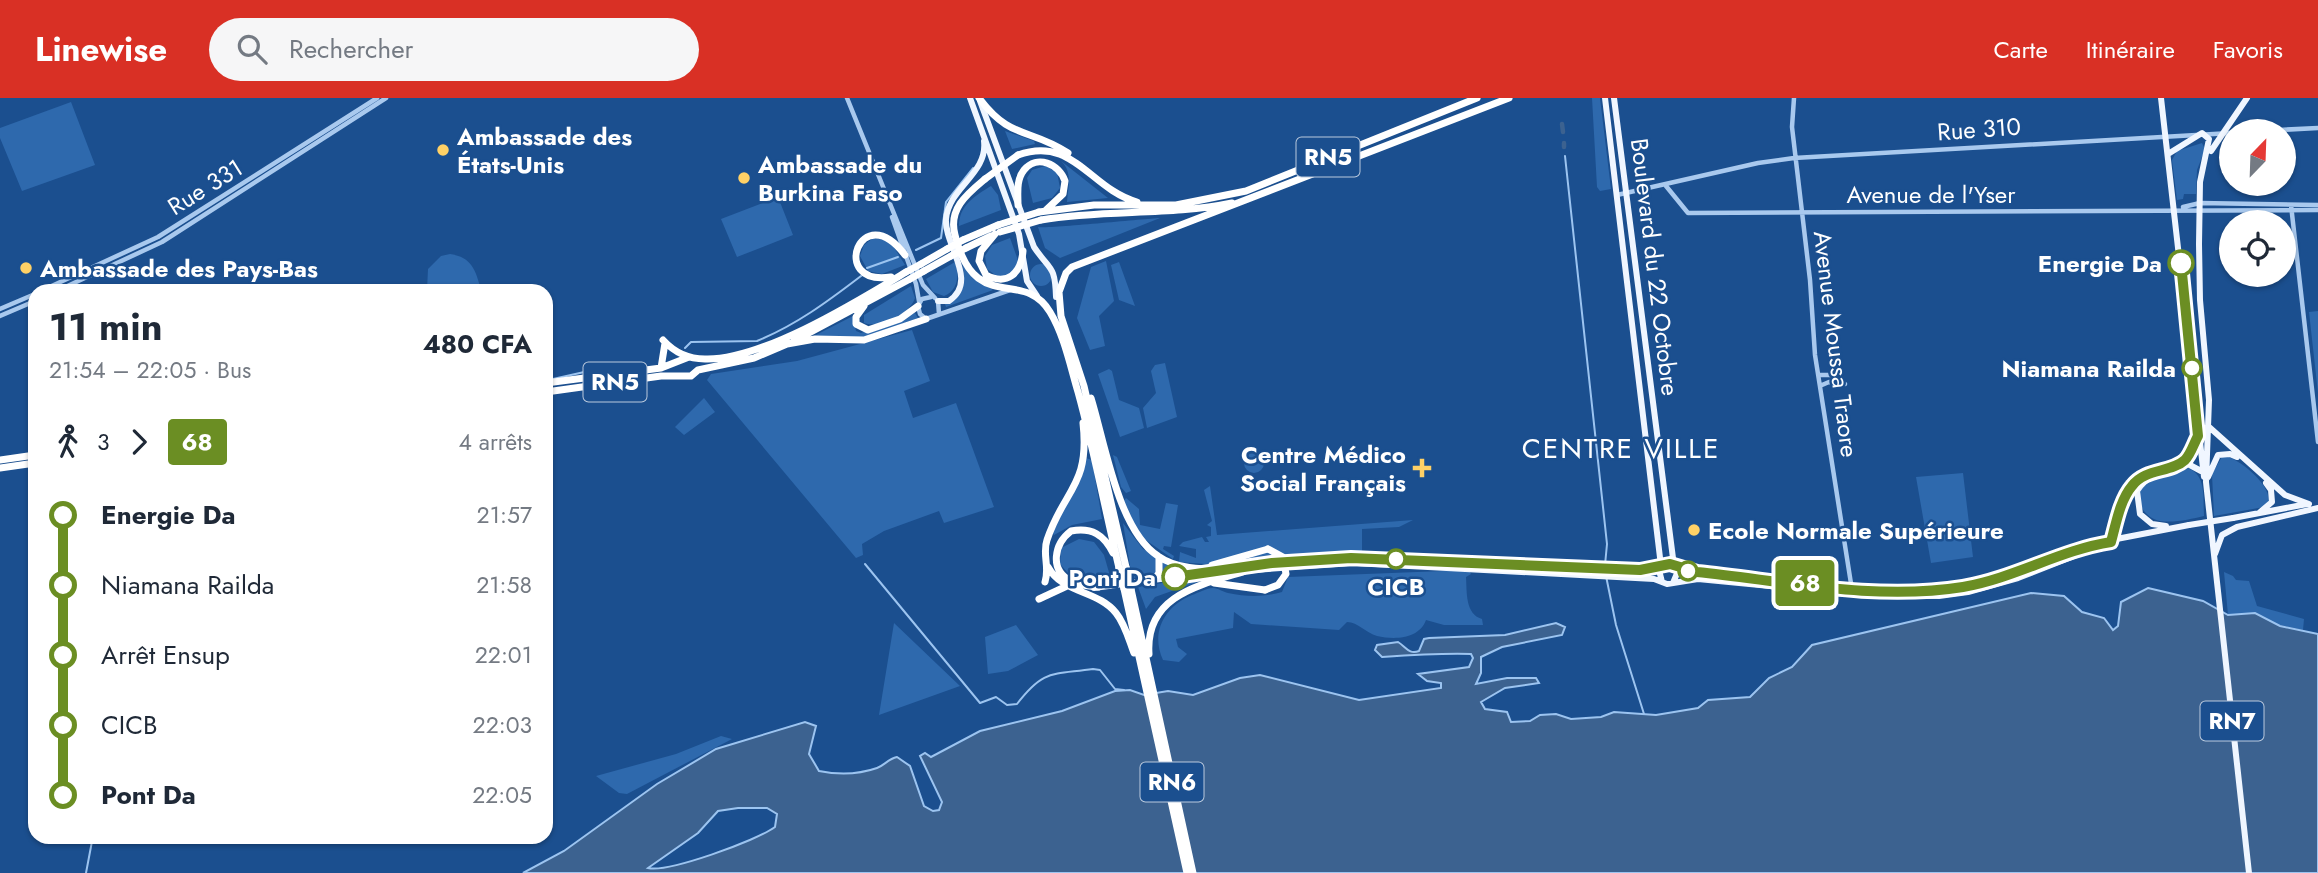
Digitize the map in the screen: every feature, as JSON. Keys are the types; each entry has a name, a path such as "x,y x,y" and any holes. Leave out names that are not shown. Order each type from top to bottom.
{"highway":[{"path":"979,98 994,118 1006,127 1056,145 1119,196 1148,205"},
{"name":"RN5","path":"553,382 661,368 689,359 732,356 788,336 965,244 1042,214 1176,205 1245,191 1477,98"},
{"name":"RN5","path":"1042,214 1208,208 1243,201 1508,98"},
{"path":"1046,306 1028,294 988,286 973,276 964,262 954,233 953,219 958,204 985,179 1018,155 1031,150 1055,151 1083,167"},
{"path":"1018,205 1018,187 1024,170 1030,165 1046,162 1056,166 1065,181 1063,194 1042,214"},
{"path":"1061,316 1059,292 1066,273 1072,267 1243,201"},
{"path":"998,230 981,251 979,261 986,275 998,280 1012,277 1020,268 1023,251"},
{"path":"905,255 893,240 882,235 864,238 856,251 857,265 868,277 905,275"},
{"name":"RN5","path":"553,390 691,376 698,370 754,358 867,303 905,275"},
{"path":"867,303 856,317 856,324 863,330 900,319 918,305"},
{"name":"RN6","path":"1046,306 1057,326 1079,395 1127,589 1186,873"},
{"name":"RN6","path":"1061,316 1084,386 1121,567"},
{"path":"787,344 815,339 864,340 926,319"},
{"path":"661,368 664,341 689,359 698,370"},
{"name":"RN5","path":"685,375 680,367 689,359"},
{"path":"1084,386 1090,394 1125,510 1138,536 1159,557 1189,568 1227,569"},
{"path":"1079,395 1084,462 1079,478 1047,539 1045,555 1048,566 1057,579 1101,601 1115,612 1148,686"},
{"path":"0,460 28,456"},
{"path":"0,468 28,464"},
{"path":"1098,587 1076,584 1061,574 1056,556 1064,537 1080,530 1096,533 1109,546 1121,567"},
{"path":"1138,536 1166,558 1198,565 1215,566 1268,549 1283,557 1286,574 1278,585 1265,590 1207,583"},
{"path":"1153,581 1159,573 1159,557"},
{"path":"1045,582 1048,566"},
{"path":"1148,686 1148,650 1154,621 1174,596 1244,572"},
{"path":"1035,587 1057,579"},
{"path":"1039,598 1067,586"},
{"name":"RN6","path":"1148,686 1193,873"}],"main road":[{"path":"970,98 1023,251 1030,288 1046,306"},
{"path":"979,98 1034,247 1048,262 1055,276 1061,316"},
{"name":"Boulevard du 22 Octobre","path":"1605,98 1660,567"},
{"name":"Boulevard du 22 Octobre","path":"1614,98 1675,567"},
{"name":"RN7","path":"2161,98 2249,873"},
{"path":"2232,119 2247,98"},
{"path":"936,299 953,298 962,281 946,221 954,196 984,156 983,132"},
{"path":"2168,154 2202,133 2209,139 2200,182 2199,289 2209,391 2206,482"},
{"path":"2206,159 2219,138"},
{"path":"2195,392 2209,391"},
{"path":"2208,426 2285,495 2309,504"},
{"path":"2109,542 2132,485 2150,473 2184,461 2198,436"},
{"path":"2206,482 2218,455 2234,455 2271,490 2272,502 2259,513"},
{"path":"2189,525 2160,526 2146,520 2137,508 2137,491 2150,476 2185,464 2199,468 2202,474"},
{"path":"1206,573 1353,563 1654,579 1664,583 1698,579 1852,591 1904,592 1966,586 2109,542 2309,504"},
{"path":"2214,566 2218,542 2227,531 2318,508"},
{"path":"1067,586 1098,587 1227,569 1351,558 1612,569 1660,567 1667,564 1852,591"},
{"path":"1660,567 1659,579 1664,583"},
{"path":"1673,583 1678,575 1675,567"}],"street":[{"name":"Rue 331","path":"56,284 158,237 377,98"},
{"name":"Rue 331","path":"72,284 162,242 386,98"},
{"path":"848,98 891,209 926,291 936,299 939,314"},
{"name":"Avenue Moussa Traore","path":"1794,98 1794,158 1815,355 1822,385 1852,591"},
{"path":"2296,129 2318,128"},
{"name":"Rue 310","path":"1617,195 1758,163 1794,158 2219,133"},
{"name":"Avenue de l'Yser","path":"1666,186 1688,213 2174,209 2200,206 2318,207"},
{"path":"2292,207 2318,442"},
{"path":"891,209 916,284 920,314 926,319 934,319 939,314 993,293 1012,290"},
{"path":"0,309 28,297"},
{"path":"918,305 927,297 936,299"},
{"path":"0,316 28,304"},
{"path":"1820,375 1835,375"},
{"path":"1822,385 1836,382 1845,384"},
{"path":"2309,504 2318,502"}],"shaded area":[{"path":"1592,98 1600,98 1611,189 1600,191 1597,187"},
{"path":"71,102 95,165 22,191 0,138 0,128"},
{"path":"1005,131 1034,141 1035,144 1012,149"},
{"path":"2202,143 2205,149 2197,170 2196,194 2184,194 2183,199 2177,200 2172,160 2177,151"},
{"path":"1061,161 1108,198 1067,202 1068,175"},
{"path":"1045,166 1057,172 1060,188 1052,198 1033,203 1027,178 1032,170"},
{"path":"991,186 998,195 1001,210 959,226 965,207"},
{"path":"778,197 793,235 737,257 721,219"},
{"path":"1160,218 1060,258 1045,248 1038,227 1074,225"},
{"path":"873,238 890,241 905,265 882,274 868,271 860,256 864,245"},
{"path":"1010,238 1019,263 1011,274 998,277 987,269 985,256 992,245"},
{"path":"450,254 463,258 472,266 479,284 427,284 428,269 441,256"},
{"path":"1106,261 1114,301 1099,316 1105,346 1090,350 1077,318 1091,267"},
{"path":"955,262 955,286 944,296 933,292 926,279"},
{"path":"962,262 971,276 993,290 946,307 945,304 957,296 962,287"},
{"path":"1119,262 1135,306 1119,300 1111,265"},
{"path":"1041,264 1049,267 1052,275 1049,283 1041,286 1033,283 1030,275 1033,267"},
{"path":"911,286 915,298 901,315 878,324 864,323 864,315"},
{"path":"2318,311 2318,393 2309,312"},
{"path":"915,313 918,318 867,337 812,337 853,316 856,331 861,333"},
{"path":"912,330 930,381 904,391 913,418 956,403 994,507 944,523 939,511 884,531 862,544 863,555 856,558 707,380 711,374 797,361"},
{"path":"1165,363 1177,417 1147,428 1143,408 1156,393 1151,371 1155,365"},
{"path":"1109,369 1112,371 1119,400 1139,408 1144,428 1120,437 1098,374"},
{"path":"704,398 715,412 684,435 675,427"},
{"path":"1254,453 1261,456 1264,463 1261,470 1254,473 1247,470 1244,463 1247,456"},
{"path":"1113,455 1117,457 1131,491 1126,493 1121,487"},
{"path":"2223,455 2245,466 2259,479 2268,494 2269,501 2264,507 2214,516 2212,474"},
{"path":"1086,458 1092,460 1102,519 1072,525 1054,535 1052,532 1081,478"},
{"path":"2185,467 2192,470 2200,480 2204,516 2160,521 2144,512 2139,495 2144,484 2157,475"},
{"path":"1963,473 1973,557 1931,563 1916,477"},
{"path":"1210,486 1217,535 1413,520 1399,527 1362,529 1362,556 1205,564 1179,562 1180,552 1196,558 1196,549 1179,546 1183,542 1202,537 1205,542 1209,542 1206,537 1211,536 1211,527 1207,525 1212,521 1204,490"},
{"path":"1126,498 1139,509 1140,525 1160,529 1166,503 1178,505 1171,547 1164,546 1163,549 1174,556 1173,559 1140,536 1123,502"},
{"path":"1123,523 1143,549 1184,571 1132,578"},
{"path":"1079,539 1094,542 1104,555 1110,576 1103,582 1075,581 1060,564 1061,548"},
{"path":"1469,570 1471,574 1466,577 1468,602 1472,612 1482,619 1483,625 1444,625 1426,620 1418,631 1406,637 1391,638 1377,636 1347,622 1339,630 1251,624 1234,612 1233,628 1176,639 1178,647 1187,654 1179,662 1163,660 1159,650 1159,630 1168,613 1182,600 1208,589 1262,596 1282,592 1288,577"},
{"path":"2224,572 2236,580 2249,581 2257,606 2304,619 2303,630 2271,623 2255,613 2228,615"},
{"path":"1198,577 1197,582 1155,597 1146,609 1138,587"},
{"path":"2148,588 2203,601 2228,615 2255,613 2280,626 2318,634 2318,873 523,873 564,851 657,784 716,749 805,722 816,726 809,754 819,771 841,774 862,772 877,768 897,757 910,766 924,806 933,811 939,810 942,802 920,756 925,753 931,757 980,731 1062,711 1115,691 1130,690 1144,695 1168,691 1193,695 1240,678 1260,675 1359,700 1441,688 1441,683 1427,681 1418,674 1469,667 1473,658 1471,654 1382,657 1375,650 1377,645 1398,642 1416,652 1424,639 1505,635 1556,623 1565,627 1562,635 1502,647 1481,657 1481,673 1476,684 1507,678 1536,678 1539,683 1505,688 1481,702 1485,709 1507,712 1511,722 1530,721 1540,715 1556,714 1571,719 1601,717 1614,712 1656,715 1698,708 1708,700 1750,697 1769,678 1792,667 1812,645 2031,593 2064,596 2082,612 2104,618 2113,630 2118,626 2121,602","holes":["767,808 777,814 775,827 765,833 692,861 648,868 698,833 718,811"]},
{"path":"894,623 960,686 879,715"},
{"path":"1016,625 1038,655 1008,671 988,674 985,637"},
{"path":"721,736 732,739 627,794 619,793 596,776 676,754"}],"waterway":[{"path":"1562,124 1563,132"},
{"path":"1565,156 1607,544 1605,565"},
{"path":"916,250 941,238 946,202 973,168"},
{"path":"867,268 898,257"},
{"path":"685,348 691,342 757,341 798,320 861,276"},
{"path":"553,379 620,364"},
{"path":"865,564 980,703 996,697 1007,705 1017,704 1042,679 1058,673 1093,669 1100,670 1115,689 1124,690"},
{"path":"1605,571 1616,625 1644,714"},
{"path":"86,873 91,844"}],"bus line":[{"name":"68","path":"1175,577 1272,563 1351,558 1640,570 1651,570 1670,564 1676,568 1697,572 1904,592 1966,586 2016,573 2067,553 2101,542 2111,542 2126,495 2132,485 2150,473 2184,461 2190,453 2198,436 2181,263"}],"place":[{"name":"Ambassade des États-Unis","path":"443,150"},
{"name":"Ambassade du Burkina Faso","path":"744,178"},
{"name":"Energie Da","path":"2181,263"},
{"name":"Ambassade des Pays-Bas","path":"26,268"},
{"name":"Niamana Railda","path":"2192,368"},
{"name":"Centre Médico Social Français","path":"1422,468"},
{"name":"Ecole Normale Supérieure","path":"1694,530"},
{"name":"CICB","path":"1396,559"},
{"name":"Pont Da","path":"1175,577"}],"district":[{"name":"CENTRE VILLE","path":"1621,448"}]}
